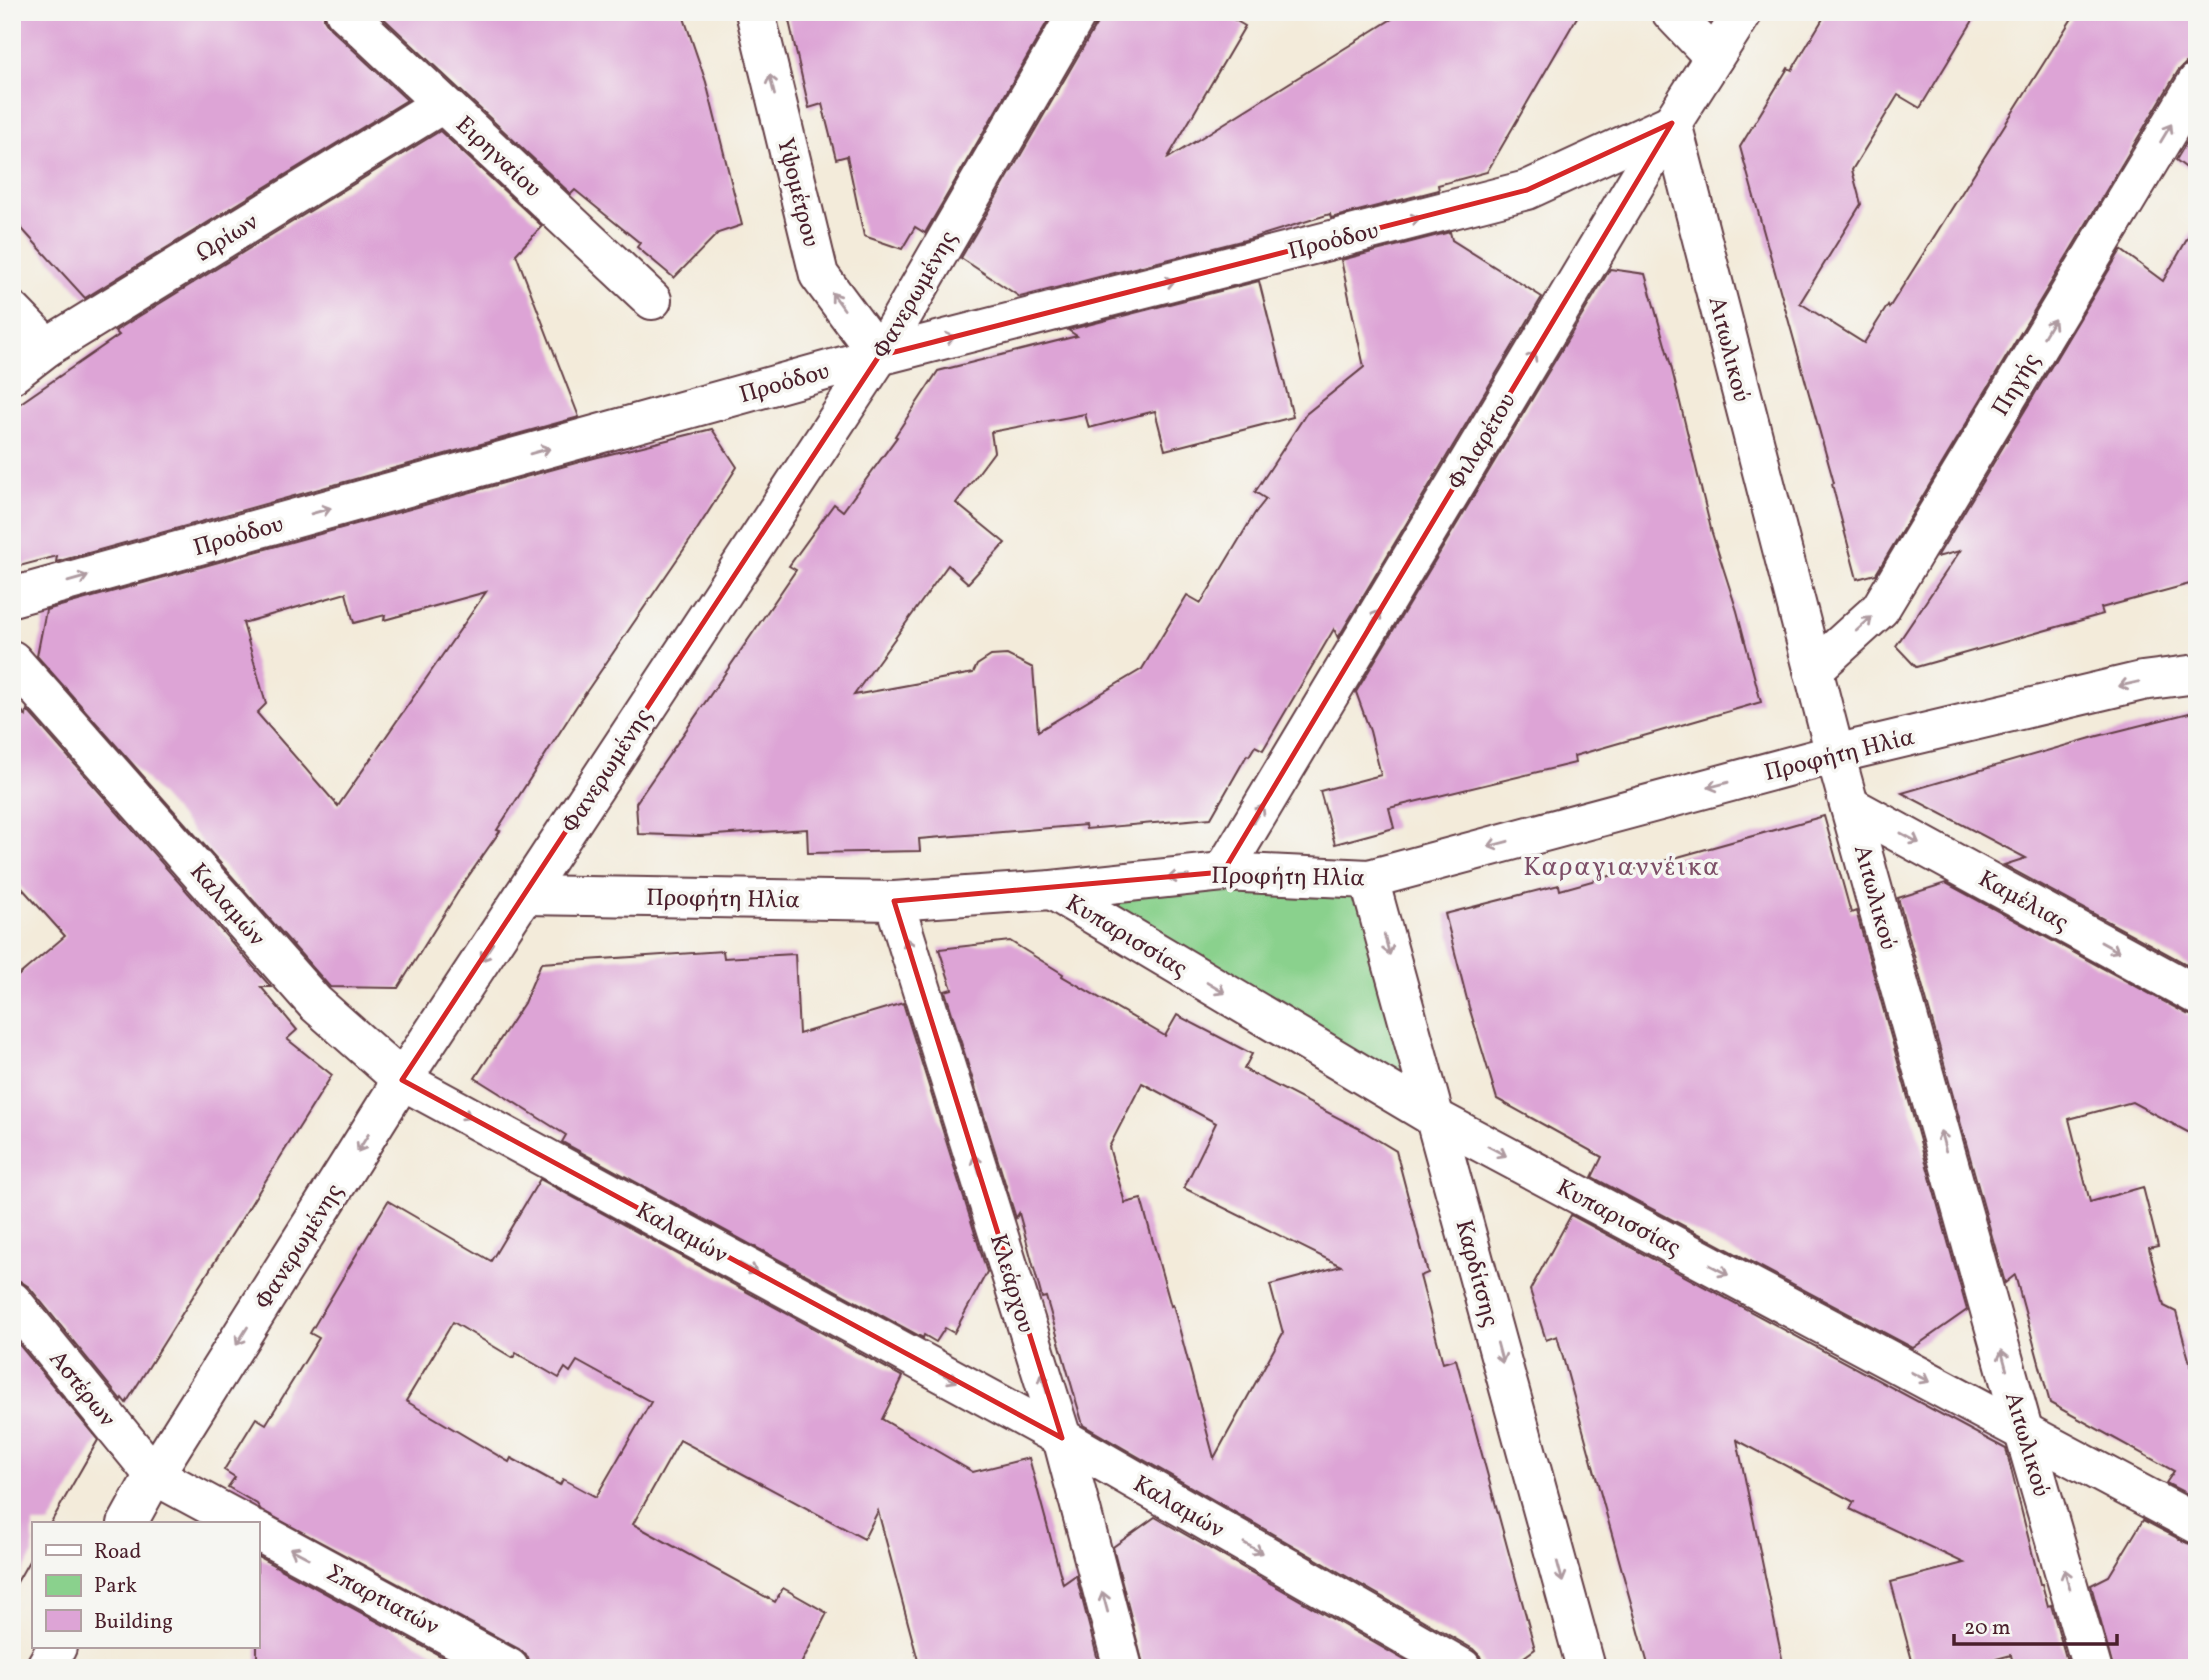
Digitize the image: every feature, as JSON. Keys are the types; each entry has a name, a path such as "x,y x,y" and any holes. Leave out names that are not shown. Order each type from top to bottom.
{"street":[{"name":"Ειρηναίου","path":"345,12 653,300"},
{"name":"Υψομέτρου","path":"755,12 819,275 879,356"},
{"name":"Φανερωμένης","path":"128,1522 402,1080 879,356 1078,12"},
{"path":"1671,12 1714,57"},
{"name":"Φιλαρέτου","path":"1223,872 1672,123 1743,12"},
{"name":"Πηγής","path":"1813,670 1880,609 2197,82"},
{"name":"Ωρίων","path":"12,374 47,348 443,104"},
{"name":"Προόδου","path":"12,597 879,356 1527,190 1672,123"},
{"name":"Αιτωλικού","path":"1672,123 1835,754 2092,1668"},
{"path":"12,311 47,348"},
{"name":"Καλαμών","path":"12,660 315,1003 402,1080 1062,1438 1462,1668"},
{"name":"Προφήτη Ηλία","path":"524,895 894,901 1052,890 1223,872 1369,879 1835,754 2142,681 2197,674"},
{"name":"Καμέλιας","path":"1850,806 2197,995"},
{"name":"Καρδίτσης","path":"1369,879 1586,1668"},
{"name":"Κυπαρισσίας","path":"1052,890 1435,1118 2197,1524"},
{"name":"Κλεάρχου","path":"894,901 1062,1438 1123,1668"},
{"name":"Αστέρων","path":"12,1301 155,1475"},
{"path":"155,1475 241,1522"},
{"name":"Σπαρτιατών","path":"259,1532 509,1668"},
{"path":"45,1668 56,1648"}],"highlighted area":[{"path":"1672,123 1223,872 894,901 1062,1438 402,1080 879,356 1527,190"}],"green space":[{"path":"1369,879 1435,1118 1052,890"}],"building":[{"path":"12,12 324,12 324,19 330,28 407,100 85,298 12,218"},
{"path":"377,12 682,12 706,82 742,225 718,233 674,278 637,247 640,243 575,190 571,194"},
{"path":"787,12 1053,12 925,233 915,227 902,249 864,236 847,156 836,159 822,104 809,108"},
{"path":"1100,12 1221,12 1245,26 1167,159 1403,12 1580,12 1487,172 1438,185 1439,190 1331,218 1330,214 1249,239 1020,297 961,258 1097,23"},
{"path":"1827,12 1978,12 1920,108 1898,95 1852,170 1861,204 1800,303 1864,343 1888,305 1889,308 2076,12 2197,12 2197,60 2186,63 2178,71 1876,574 1857,579 1832,484 1834,483 1740,147 1788,68 1792,70"},
{"path":"2197,125 2197,176 2176,160"},
{"path":"440,131 542,226 516,254 579,417 56,562 57,556 12,568 12,409 119,335 115,331"},
{"path":"2197,222 2197,582 2101,608 2103,614 1916,667 1896,646 1960,551 1937,557 2121,250 2163,281"},
{"path":"1450,232 1452,240 1542,297 1338,638 1334,629 1263,750 1255,746 1249,756 1247,755 1211,818 919,839 920,851 808,853 807,829 700,836 638,834 636,803 796,570 789,566 834,504 843,511 897,437 895,436 938,371 1077,336 1068,330 1259,281 1293,417 1165,450 1155,411 1089,428 1085,414 991,432 994,452 956,503 1005,543 968,583 948,565 854,695 973,673 977,665 991,656 1007,655 1033,668 1038,731 1142,669 1187,595 1201,603 1266,499 1255,492 1306,414 1364,367 1341,260"},
{"path":"1610,269 1645,274 1671,366 1712,533 1737,611 1761,702 1574,756 1575,763 1389,808 1394,828 1335,844 1320,791 1381,775 1370,731 1356,692"},
{"path":"712,429 737,467 576,707 497,830 500,831 463,884 398,988 330,987 37,656 46,610 594,458","holes":["486,592 338,806 257,713 266,704 243,623 346,593 354,623 385,615 384,620"]},
{"path":"12,700 26,716 27,710 271,987 261,987 297,1030 287,1039 332,1075 126,1403 29,1287 20,1281 12,1280 12,981 65,936 12,877"},
{"path":"2197,711 2197,970 2004,865 2026,858 1902,793 2098,736"},
{"path":"1824,816 1851,913 1856,911 1967,1310 1913,1348 1592,1177 1602,1157 1497,1099 1445,914 1559,885 1560,890"},
{"path":"1946,883 2197,1017 2197,1137 2132,1102 2069,1119 2090,1202 2143,1187 2158,1246 2149,1248 2164,1306 2176,1312 2197,1389 2197,1499 2166,1483 2174,1471 2050,1403 2015,1275 2005,1283 1898,898"},
{"path":"1010,941 1063,974 1062,976 1165,1036 1177,1015 1252,1054 1244,1069 1358,1128 1396,1151 1428,1273 1420,1276 1443,1363 1456,1359 1535,1649 1509,1668 1484,1668 1480,1656 1473,1649 1083,1425 1046,1297 1042,1298 1019,1213 1016,1218 945,991 952,989 939,949","holes":["1142,1083 1216,1123 1184,1188 1341,1266 1270,1285 1283,1333 1214,1458 1141,1199 1125,1203 1109,1147"]},
{"path":"723,951 724,958 795,954 799,1034 903,1003 987,1272 954,1333 945,1328 936,1342 924,1335 923,1338 562,1142 566,1135 475,1078 524,1003 541,963"},
{"path":"540,1179 903,1377 882,1419 973,1472 1029,1458 1063,1584 1076,1575 1100,1668 920,1668 878,1511 864,1539 680,1440 633,1524 775,1602 783,1588 827,1613 799,1668 531,1668 528,1657 519,1649 261,1510 257,1504 228,1487 235,1477 224,1470 256,1418 266,1424 319,1338 310,1333 388,1201 491,1261","holes":["453,1322 513,1358 516,1353 559,1378 565,1368 570,1372 577,1361 651,1402 596,1497 563,1479 560,1485 511,1458 509,1462 406,1401"]},
{"path":"1571,1215 2006,1449 2040,1584 2048,1606 2051,1605 2069,1668 2014,1668 2011,1655 1963,1668 1914,1668 1891,1582 1964,1563 1850,1509 1854,1502 1737,1440 1784,1668 1649,1668 1557,1336 1546,1340 1530,1290"},
{"path":"12,1336 98,1440 51,1522 32,1522 32,1556 12,1591"},
{"path":"1155,1517 1418,1668 1144,1668 1113,1547"},
{"path":"2143,1520 2197,1546 2197,1668 2113,1668 2091,1585 2109,1576"},
{"path":"259,1557 463,1668 257,1668"}],"district":[{"name":"Καραγιαννέικα","path":"1622,866"}]}
